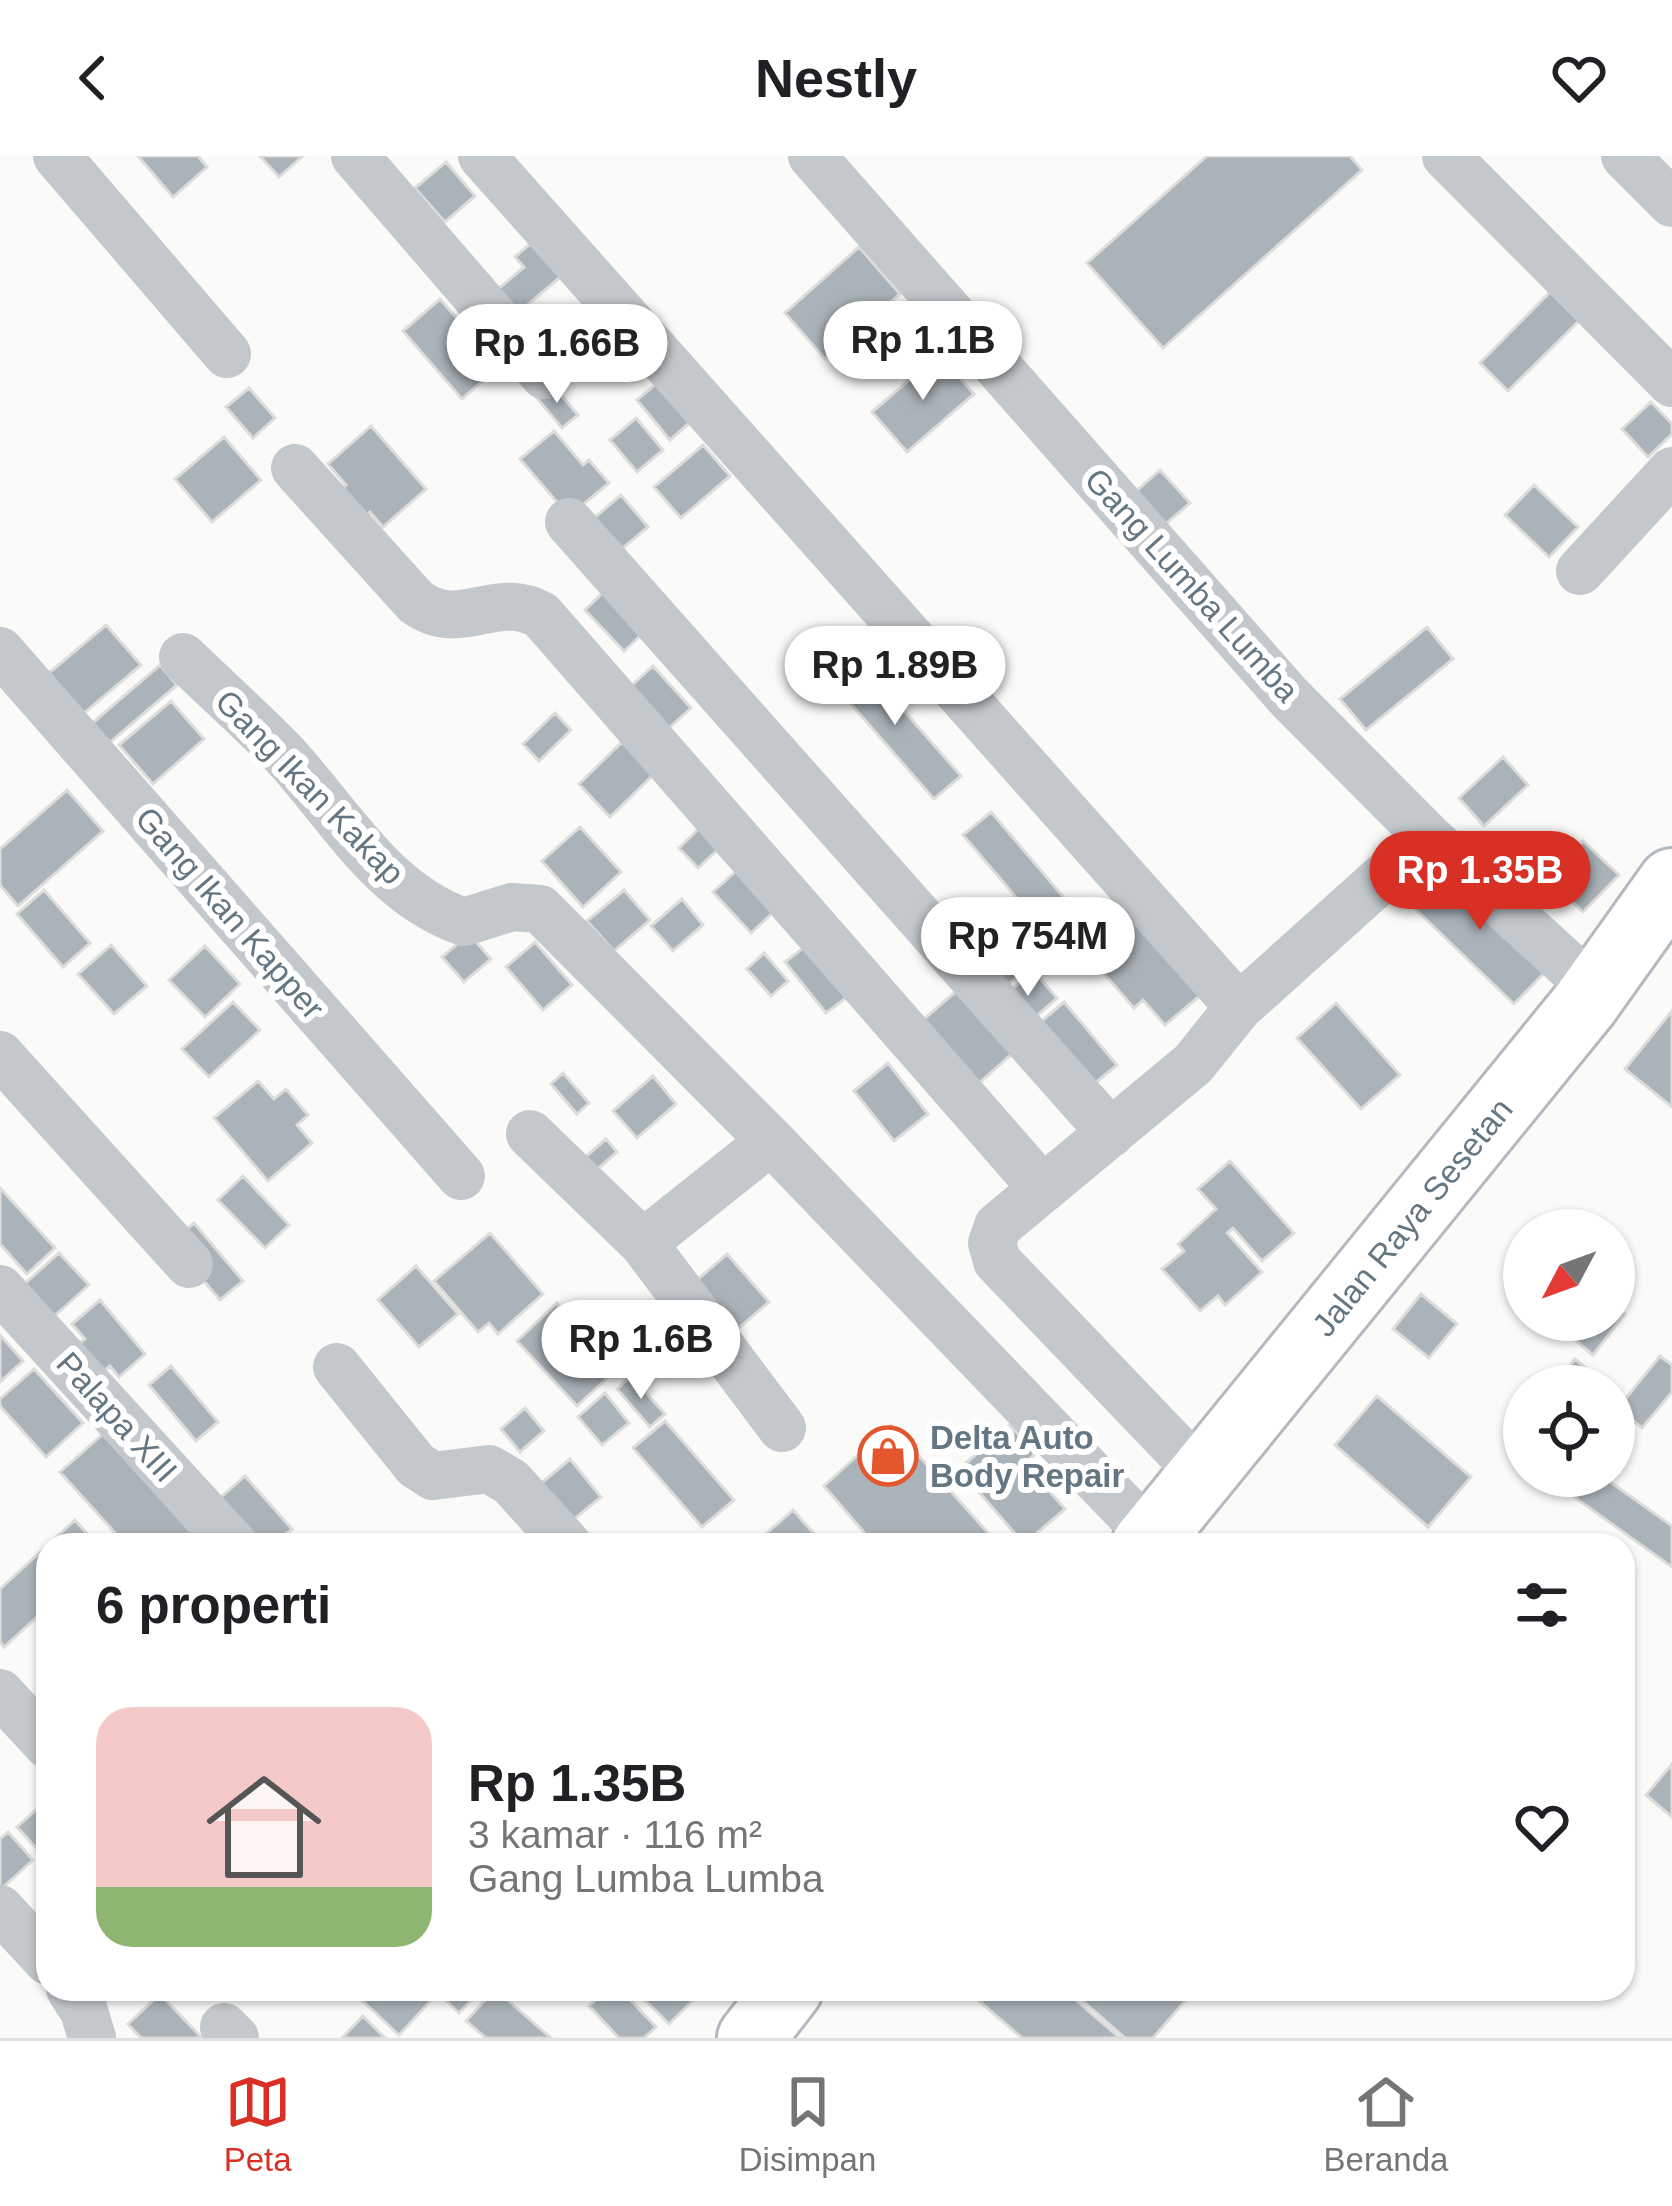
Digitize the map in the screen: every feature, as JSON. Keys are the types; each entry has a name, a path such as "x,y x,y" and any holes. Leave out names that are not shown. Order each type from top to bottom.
{"main road":[{"name":"Jalan Raya Sesetan","path":"1154,1533 1665,908"},
{"path":"751,2038 780,2001"}],"street":[{"path":"56,156 227,354"},
{"path":"356,156 544,375"},
{"path":"482,156 1239,1007"},
{"name":"Gang Lumba Lumba","path":"812,156 1288,695 1428,837 1595,991"},
{"path":"1446,156 1672,383"},
{"path":"1625,156 1672,203"},
{"path":"295,468 416,602 433,614 453,616 511,605 541,615 1043,1189"},
{"path":"1580,571 1672,471"},
{"path":"569,523 1111,1132"},
{"name":"Gang Ikan Kakap","path":"183,657 285,755 368,854 424,904 464,922 512,907 540,909 771,1141 1140,1533"},
{"name":"Gang Ikan Kapper","path":"3,660 461,1176"},
{"path":"1201,1474 997,1261 992,1243 998,1226 1193,1064 1239,1007 1428,837"},
{"path":"0,1055 189,1264"},
{"path":"530,1134 643,1244 782,1428"},
{"path":"643,1244 771,1141"},
{"name":"Palapa XIII","path":"0,1289 223,1533"},
{"path":"337,1367 416,1465 434,1476 489,1469 511,1482 557,1533"},
{"path":"0,1693 36,1731"},
{"path":"78,2001 92,2038"}],"building":[{"path":"138,156 198,156 207,167 173,197"},
{"path":"260,156 303,156 279,177"},
{"path":"1207,156 1350,156 1362,170 1163,348 1087,263"},
{"path":"446,162 475,196 445,222 415,188"},
{"path":"544,232 573,266 509,321 489,297 524,267 515,257"},
{"path":"859,247 900,294 825,359 785,313"},
{"path":"1563,279 1592,308 1508,391 1480,363"},
{"path":"440,299 499,367 462,399 403,331"},
{"path":"939,354 974,394 907,452 872,412"},
{"path":"659,381 693,420 670,440 637,400"},
{"path":"551,383 578,415 562,428 536,397"},
{"path":"249,388 275,418 253,438 226,407"},
{"path":"1651,402 1672,424 1672,434 1648,457 1622,429"},
{"path":"636,418 663,450 637,472 610,440"},
{"path":"371,426 426,489 383,527 370,512 354,525 331,499 346,485 328,464"},
{"path":"554,431 583,465 589,460 609,483 569,516 520,459"},
{"path":"224,437 261,480 212,522 175,479"},
{"path":"703,445 730,476 681,518 654,487"},
{"path":"1160,470 1190,503 1160,529 1131,496"},
{"path":"1534,485 1578,527 1549,557 1505,515"},
{"path":"621,495 648,527 612,557 585,526"},
{"path":"614,582 653,624 624,651 585,610"},
{"path":"106,625 141,665 83,714 49,673"},
{"path":"1427,627 1453,659 1366,730 1340,699"},
{"path":"856,656 961,776 934,799 829,679"},
{"path":"160,665 177,685 100,751 83,731"},
{"path":"653,666 691,708 659,737 621,695"},
{"path":"171,701 204,739 153,784 119,745"},
{"path":"555,713 571,730 539,761 523,744"},
{"path":"622,742 653,775 610,817 579,784"},
{"path":"1503,757 1528,785 1484,826 1459,798"},
{"path":"67,790 103,831 18,906 0,885 0,849"},
{"path":"991,812 1078,914 1050,937 963,835"},
{"path":"706,822 726,842 698,868 679,848"},
{"path":"580,827 621,872 583,907 542,861"},
{"path":"1583,841 1619,875 1583,912 1548,879"},
{"path":"1446,861 1553,964 1514,1004 1408,902"},
{"path":"745,863 782,904 751,933 713,892"},
{"path":"44,890 90,943 63,967 17,914"},
{"path":"624,890 650,920 614,951 587,921"},
{"path":"682,899 703,925 673,951 651,926"},
{"path":"1122,900 1202,994 1165,1025 1143,1000 1134,1008 1100,969 1117,954 1092,926"},
{"path":"982,916 1027,968 995,996 950,943"},
{"path":"469,934 491,959 464,982 442,957"},
{"path":"535,942 572,985 543,1010 506,967"},
{"path":"808,944 850,995 826,1013 785,962"},
{"path":"111,945 147,986 114,1014 78,974"},
{"path":"205,946 240,984 205,1017 169,980"},
{"path":"764,953 788,981 771,996 747,969"},
{"path":"1034,971 1057,998 1023,1028 1000,999"},
{"path":"968,981 1022,1045 978,1084 924,1019"},
{"path":"233,1002 260,1030 209,1077 182,1049"},
{"path":"1064,1002 1117,1065 1081,1095 1028,1033"},
{"path":"1336,1003 1400,1075 1361,1109 1297,1038"},
{"path":"1672,1011 1672,1107 1625,1069"},
{"path":"888,1063 928,1114 894,1141 854,1091"},
{"path":"563,1073 589,1103 577,1114 551,1084"},
{"path":"653,1076 676,1104 637,1138 613,1111"},
{"path":"258,1081 274,1099 286,1089 308,1115 297,1125 312,1143 268,1181 214,1118"},
{"path":"606,1139 617,1152 585,1180 574,1167"},
{"path":"1230,1161 1294,1233 1262,1261 1233,1228 1227,1233 1262,1272 1225,1305 1218,1296 1200,1311 1162,1269 1184,1251 1178,1244 1216,1209 1198,1189"},
{"path":"243,1176 289,1225 265,1248 218,1200"},
{"path":"0,1188 55,1248 27,1274 0,1244"},
{"path":"194,1223 243,1281 220,1300 171,1242"},
{"path":"490,1233 543,1294 498,1334 489,1323 478,1332 434,1281"},
{"path":"59,1253 89,1285 41,1328 21,1287"},
{"path":"727,1254 769,1302 732,1334 690,1286"},
{"path":"416,1266 458,1314 419,1347 378,1300"},
{"path":"1421,1294 1457,1324 1429,1358 1393,1329"},
{"path":"100,1300 145,1354 119,1377 110,1366 97,1377 72,1349 85,1339 72,1324"},
{"path":"557,1303 617,1369 577,1406 517,1341"},
{"path":"0,1335 23,1361 0,1382"},
{"path":"1576,1341 1604,1341 1593,1355"},
{"path":"1660,1356 1672,1365 1672,1392 1642,1428 1635,1422 1635,1387"},
{"path":"171,1366 218,1422 196,1441 149,1385"},
{"path":"34,1369 83,1423 46,1457 0,1406 0,1399"},
{"path":"631,1376 665,1414 650,1427 617,1389"},
{"path":"605,1393 629,1423 602,1445 578,1417"},
{"path":"1377,1396 1471,1477 1428,1527 1335,1445"},
{"path":"525,1408 544,1431 520,1452 501,1429"},
{"path":"665,1421 734,1500 702,1527 633,1448"},
{"name":"Delta Auto Body Repair","path":"891,1425 988,1533 865,1533 824,1486"},
{"path":"1010,1425 1035,1454 1025,1463 1065,1509 1037,1533 1014,1533 959,1469"},
{"path":"103,1434 192,1533 115,1533 60,1472"},
{"path":"570,1459 601,1497 562,1529 531,1492"},
{"path":"245,1476 292,1529 249,1533 219,1499"},
{"path":"1574,1497 1631,1497 1672,1526 1672,1567 1635,1541 1635,1533 1624,1533"},
{"path":"793,1510 813,1533 767,1533"},
{"path":"75,1520 86,1533 61,1533"},
{"path":"36,1556 36,1618 4,1647 0,1642 0,1589"},
{"path":"1672,1764 1672,1817 1646,1795"},
{"path":"36,1810 36,1848 17,1827"},
{"path":"8,1832 33,1860 0,1890 0,1839"},
{"path":"153,2001 167,2001 202,2038 141,2038 128,2024"},
{"path":"363,2001 430,2001 399,2035"},
{"path":"446,2001 470,2001 459,2013"},
{"path":"484,2001 509,2001 551,2038 486,2038 466,2021"},
{"path":"595,2001 631,2001 656,2027 644,2038 619,2038 589,2006"},
{"path":"646,2001 692,2001 669,2024"},
{"path":"979,2001 1077,2001 1120,2038 1022,2038"},
{"path":"1083,2001 1185,2001 1153,2038 1125,2038"},
{"path":"363,2016 385,2038 342,2038"}],"place":[{"name":"Delta Auto Body Repair","path":"888,1456"}]}
